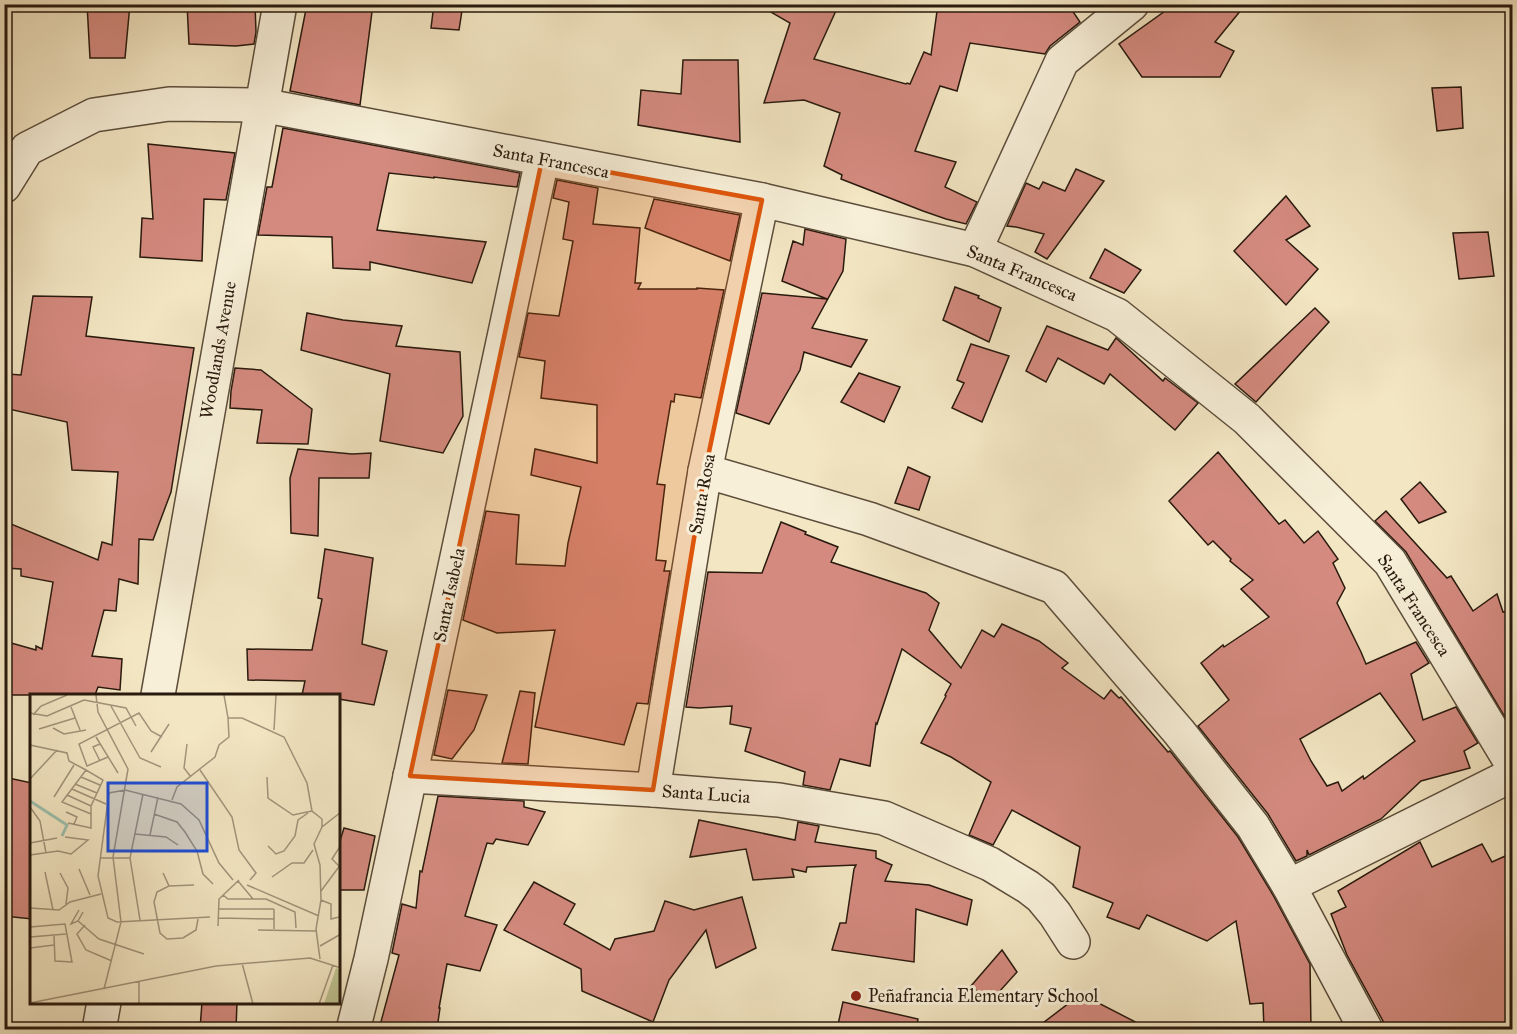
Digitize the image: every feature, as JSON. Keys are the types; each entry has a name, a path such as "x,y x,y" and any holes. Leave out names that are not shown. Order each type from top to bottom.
{"street":[{"path":"975,250 1062,61 1132,4"},
{"name":"Woodlands Avenue","path":"158,694 280,6"},
{"name":"Santa Francesca","path":"4,186 27,149 94,115 169,104 261,105 762,200 975,250 1117,315 1247,419 1390,562 1512,764"},
{"name":"Santa Isabela","path":"353,1029 371,958 542,160"},
{"name":"Santa Rosa","path":"653,790 705,471 762,200"},
{"path":"705,471 869,519 1054,587 1179,732 1253,826 1289,886 1366,1029"},
{"path":"1289,886 1512,775"},
{"name":"Santa Lucia","path":"410,776 653,790 779,800 884,818 990,864 1041,897 1073,942"},
{"path":"99,1029 104,1004"}],"highlighted area":[{"path":"542,160 762,200 705,471 653,790 410,776"}],"building":[{"path":"87,4 130,4 125,58 90,58"},
{"path":"187,4 255,4 254,44 236,46 189,44"},
{"path":"307,4 373,4 360,105 290,91"},
{"path":"434,4 463,4 459,30 431,28"},
{"path":"757,4 839,4 814,59 906,84 910,84 924,52 931,55 938,4 1068,4 1080,22 1050,46 1045,54 970,43 957,91 940,86 915,151 956,162 945,187 977,202 966,224 923,211 841,179 842,175 824,166 840,113 804,100 764,103 790,23"},
{"path":"1175,4 1246,4 1215,42 1234,51 1220,77 1142,77 1119,44"},
{"path":"683,60 738,60 740,142 638,125 641,90 681,94"},
{"path":"1461,87 1463,128 1437,131 1432,88"},
{"path":"283,128 520,173 517,187 389,173 377,230 486,242 472,283 370,262 370,270 333,268 332,237 258,235 267,187 272,187"},
{"path":"148,144 235,153 226,200 204,199 202,261 140,257 142,218 153,219"},
{"path":"1076,169 1104,181 1047,259 1035,252 1044,234 1007,226 1026,183 1039,189 1043,182 1065,191"},
{"path":"557,180 598,188 593,224 640,228 635,283 641,283 638,289 724,290 701,398 675,394 674,402 671,401 657,484 665,485 656,560 666,561 664,571 670,571 648,704 637,703 624,745 535,727 555,630 497,633 463,620 486,511 519,515 516,564 565,566 581,487 531,475 535,449 597,463 597,405 541,398 545,361 519,357 528,313 559,316 573,241 563,239 569,202 553,198"},
{"path":"1286,196 1310,226 1286,240 1318,269 1286,305 1234,251"},
{"path":"654,199 740,215 730,261 645,228"},
{"path":"805,229 846,239 843,271 812,328 867,340 851,367 804,352 800,370 769,424 736,413 762,293 827,299 782,281 793,241 803,245"},
{"path":"1488,232 1494,276 1459,279 1453,233"},
{"path":"1105,249 1141,270 1124,293 1090,278"},
{"path":"955,287 1001,308 989,342 943,320"},
{"path":"33,296 92,297 86,336 194,348 171,492 153,540 139,539 138,584 119,579 116,611 104,610 92,656 122,659 120,690 98,687 95,694 4,695 4,641 36,650 36,646 42,649 53,582 21,576 21,569 4,568 4,521 98,560 102,542 112,545 118,472 72,470 67,422 4,408 4,389 8,374 21,375"},
{"path":"1315,308 1329,322 1256,402 1235,384"},
{"path":"307,313 343,320 402,326 396,346 460,352 463,416 443,453 380,441 390,374 301,350"},
{"path":"1047,326 1108,350 1116,338 1163,381 1165,378 1198,403 1175,430 1110,374 1104,384 1058,358 1046,382 1026,371"},
{"path":"971,344 1009,356 982,422 952,408 964,383 957,380"},
{"path":"235,368 261,370 312,409 308,444 257,443 262,410 230,408"},
{"path":"859,373 900,387 884,422 841,402"},
{"path":"298,449 352,454 371,453 369,478 319,478 318,536 291,533 290,478"},
{"path":"1218,452 1279,524 1285,520 1304,543 1318,531 1338,559 1333,563 1345,588 1337,603 1366,664 1416,642 1429,663 1411,674 1423,720 1456,707 1478,743 1464,751 1470,768 1421,781 1381,819 1309,855 1307,850 1307,856 1296,861 1268,814 1198,726 1229,700 1201,663 1223,645 1224,647 1269,617 1241,589 1253,580 1230,561 1231,559 1213,541 1208,545 1169,501","holes":["1380,693 1415,741 1364,779 1363,776 1342,791 1338,782 1327,786 1300,739"]},
{"path":"908,467 930,477 919,510 895,503"},
{"path":"1420,482 1446,512 1419,523 1401,499"},
{"path":"1386,511 1447,578 1451,576 1473,611 1497,594 1503,612 1512,610 1512,729 1406,552 1375,521"},
{"path":"781,522 838,547 831,562 926,593 939,603 929,630 961,668 982,630 994,637 1002,624 1039,641 1068,663 1062,668 1104,699 1111,690 1119,698 1121,697 1168,752 1170,751 1238,837 1273,895 1310,964 1311,1029 1264,1029 1263,1003 1250,1004 1236,921 1207,941 1147,915 1139,929 1107,917 1113,903 1073,887 1080,847 1012,810 993,845 969,835 991,782 951,757 921,743 951,684 902,649 876,723 870,766 840,759 830,790 803,785 805,772 745,751 751,728 730,724 732,706 686,707 708,572 762,573"},
{"path":"325,549 373,558 362,644 387,651 374,705 340,699 340,694 302,694 305,681 248,680 247,649 312,650 322,599 318,598"},
{"path":"448,690 487,695 474,730 452,759 434,755"},
{"path":"520,691 535,693 528,764 502,763"},
{"path":"4,777 30,783 30,919 4,916"},
{"path":"438,796 524,801 524,807 545,812 528,845 496,839 493,844 487,843 465,916 497,925 480,971 447,964 437,1029 379,1029 399,955 392,953 402,904 416,908 420,871 422,872"},
{"path":"699,820 795,840 798,822 819,826 815,842 876,851 876,858 892,865 885,881 929,885 972,900 967,925 916,909 914,962 832,950 840,923 846,923 856,865 807,867 806,872 792,869 794,877 753,880 746,849 690,857"},
{"path":"344,828 375,836 364,890 340,890 340,841"},
{"path":"1420,842 1432,867 1482,844 1492,862 1512,853 1512,1023 1499,1029 1385,1029 1383,1021 1347,955 1331,914 1346,907 1338,891"},
{"path":"534,882 575,904 564,924 610,950 615,939 654,931 665,901 694,910 742,897 756,948 716,968 706,930 669,980 653,1022 582,991 581,969 504,930"},
{"path":"1002,950 1017,972 990,1002 971,986"},
{"path":"1081,994 1149,1029 1035,1029"},
{"path":"843,1002 918,1019 916,1029 837,1029"},
{"path":"202,1004 237,1004 236,1029 200,1029"}],"place":[{"name":"Peñafrancia Elementary School","path":"856,996"}]}
